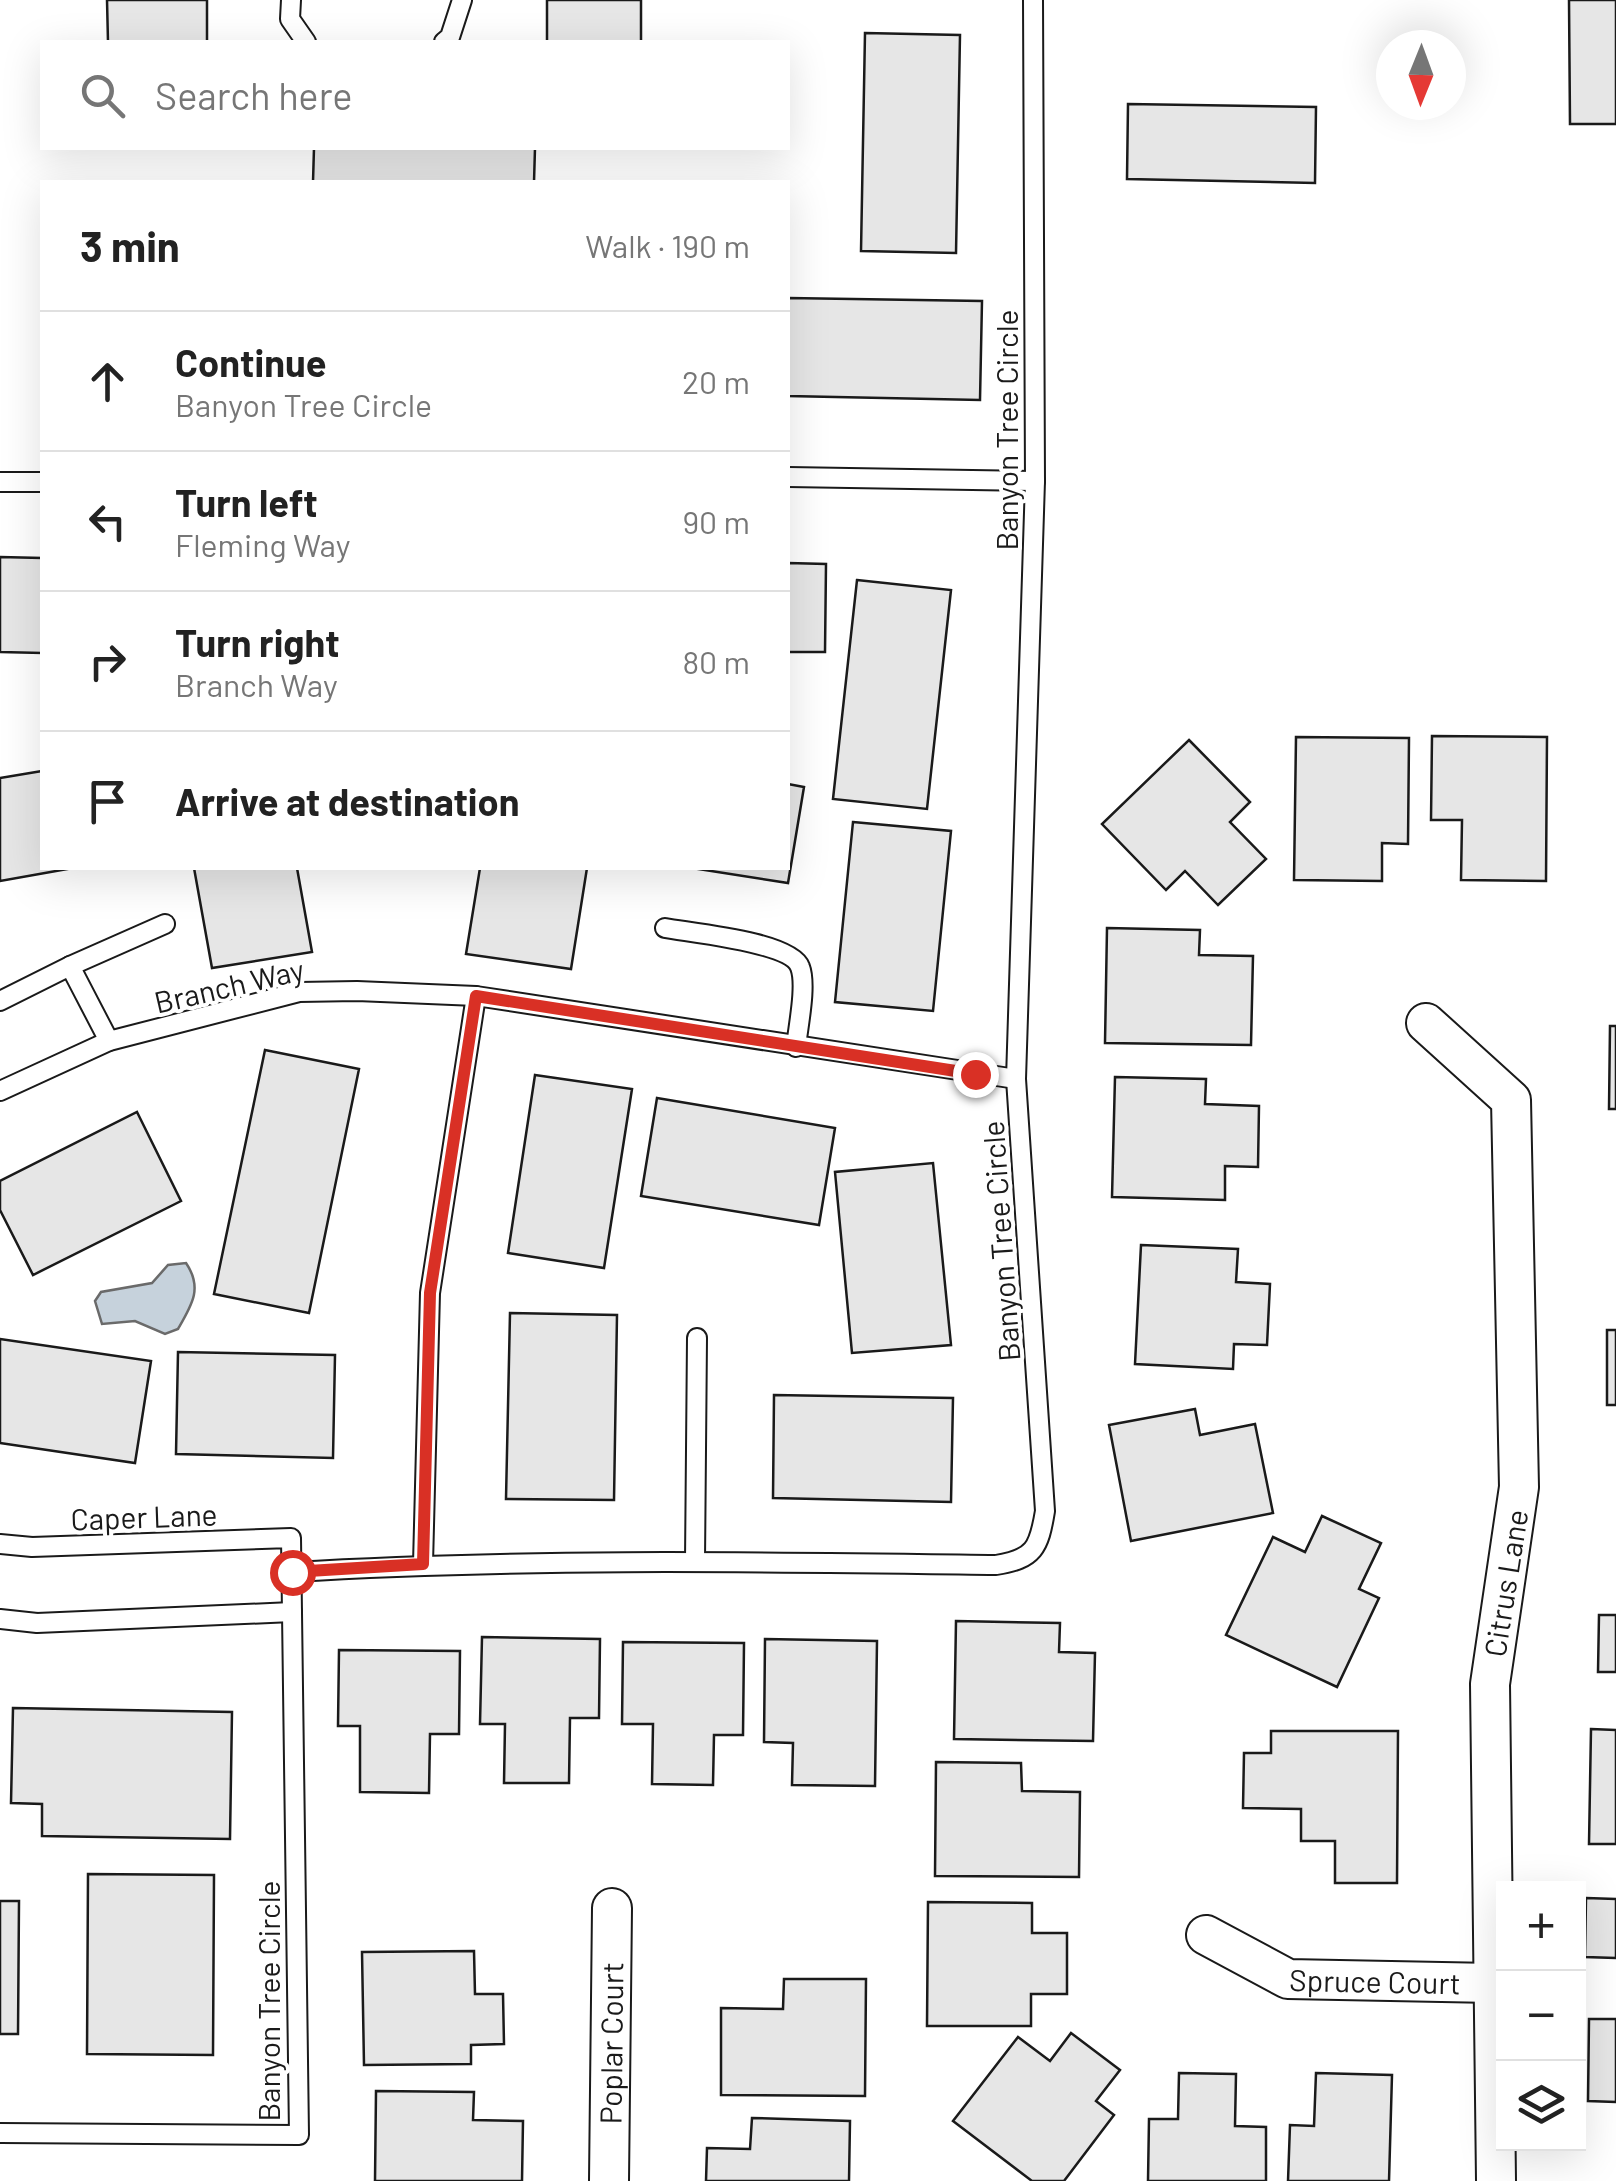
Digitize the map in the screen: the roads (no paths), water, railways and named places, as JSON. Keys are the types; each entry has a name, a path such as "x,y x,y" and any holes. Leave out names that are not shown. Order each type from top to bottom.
{"street":[{"name":"Citrus Lane","path":"1426,1023 1511,1100 1519,1488 1490,1684 1496,2181"},
{"name":"Poplar Court","path":"609,2181 612,1908"},
{"name":"Spruce Court","path":"1206,1935 1288,1979 1493,1982"}],"lane":[{"path":"290,0 290,19 305,40"},
{"path":"446,40 462,0"},
{"name":"Banyon Tree Circle","path":"292,1572 423,1564 996,1565 1021,1561 1040,1542 1045,1512 1016,1079 1035,481 1033,0"},
{"path":"790,477 1035,481"},
{"path":"0,482 40,482"},
{"path":"0,1002 164,924"},
{"path":"665,928 773,948 790,955 800,966 802,984 796,1047"},
{"path":"70,966 109,1041"},
{"name":"Branch Way","path":"0,1092 109,1041 299,992 476,996 1016,1079"},
{"path":"423,1564 430,1293 476,996"},
{"path":"695,1562 698,1338"},
{"name":"Banyon Tree Circle","path":"0,2133 300,2134 291,1538"},
{"name":"Caper Lane","path":"0,1544 32,1547 291,1538"},
{"path":"0,1619 37,1623 292,1612"}]}
